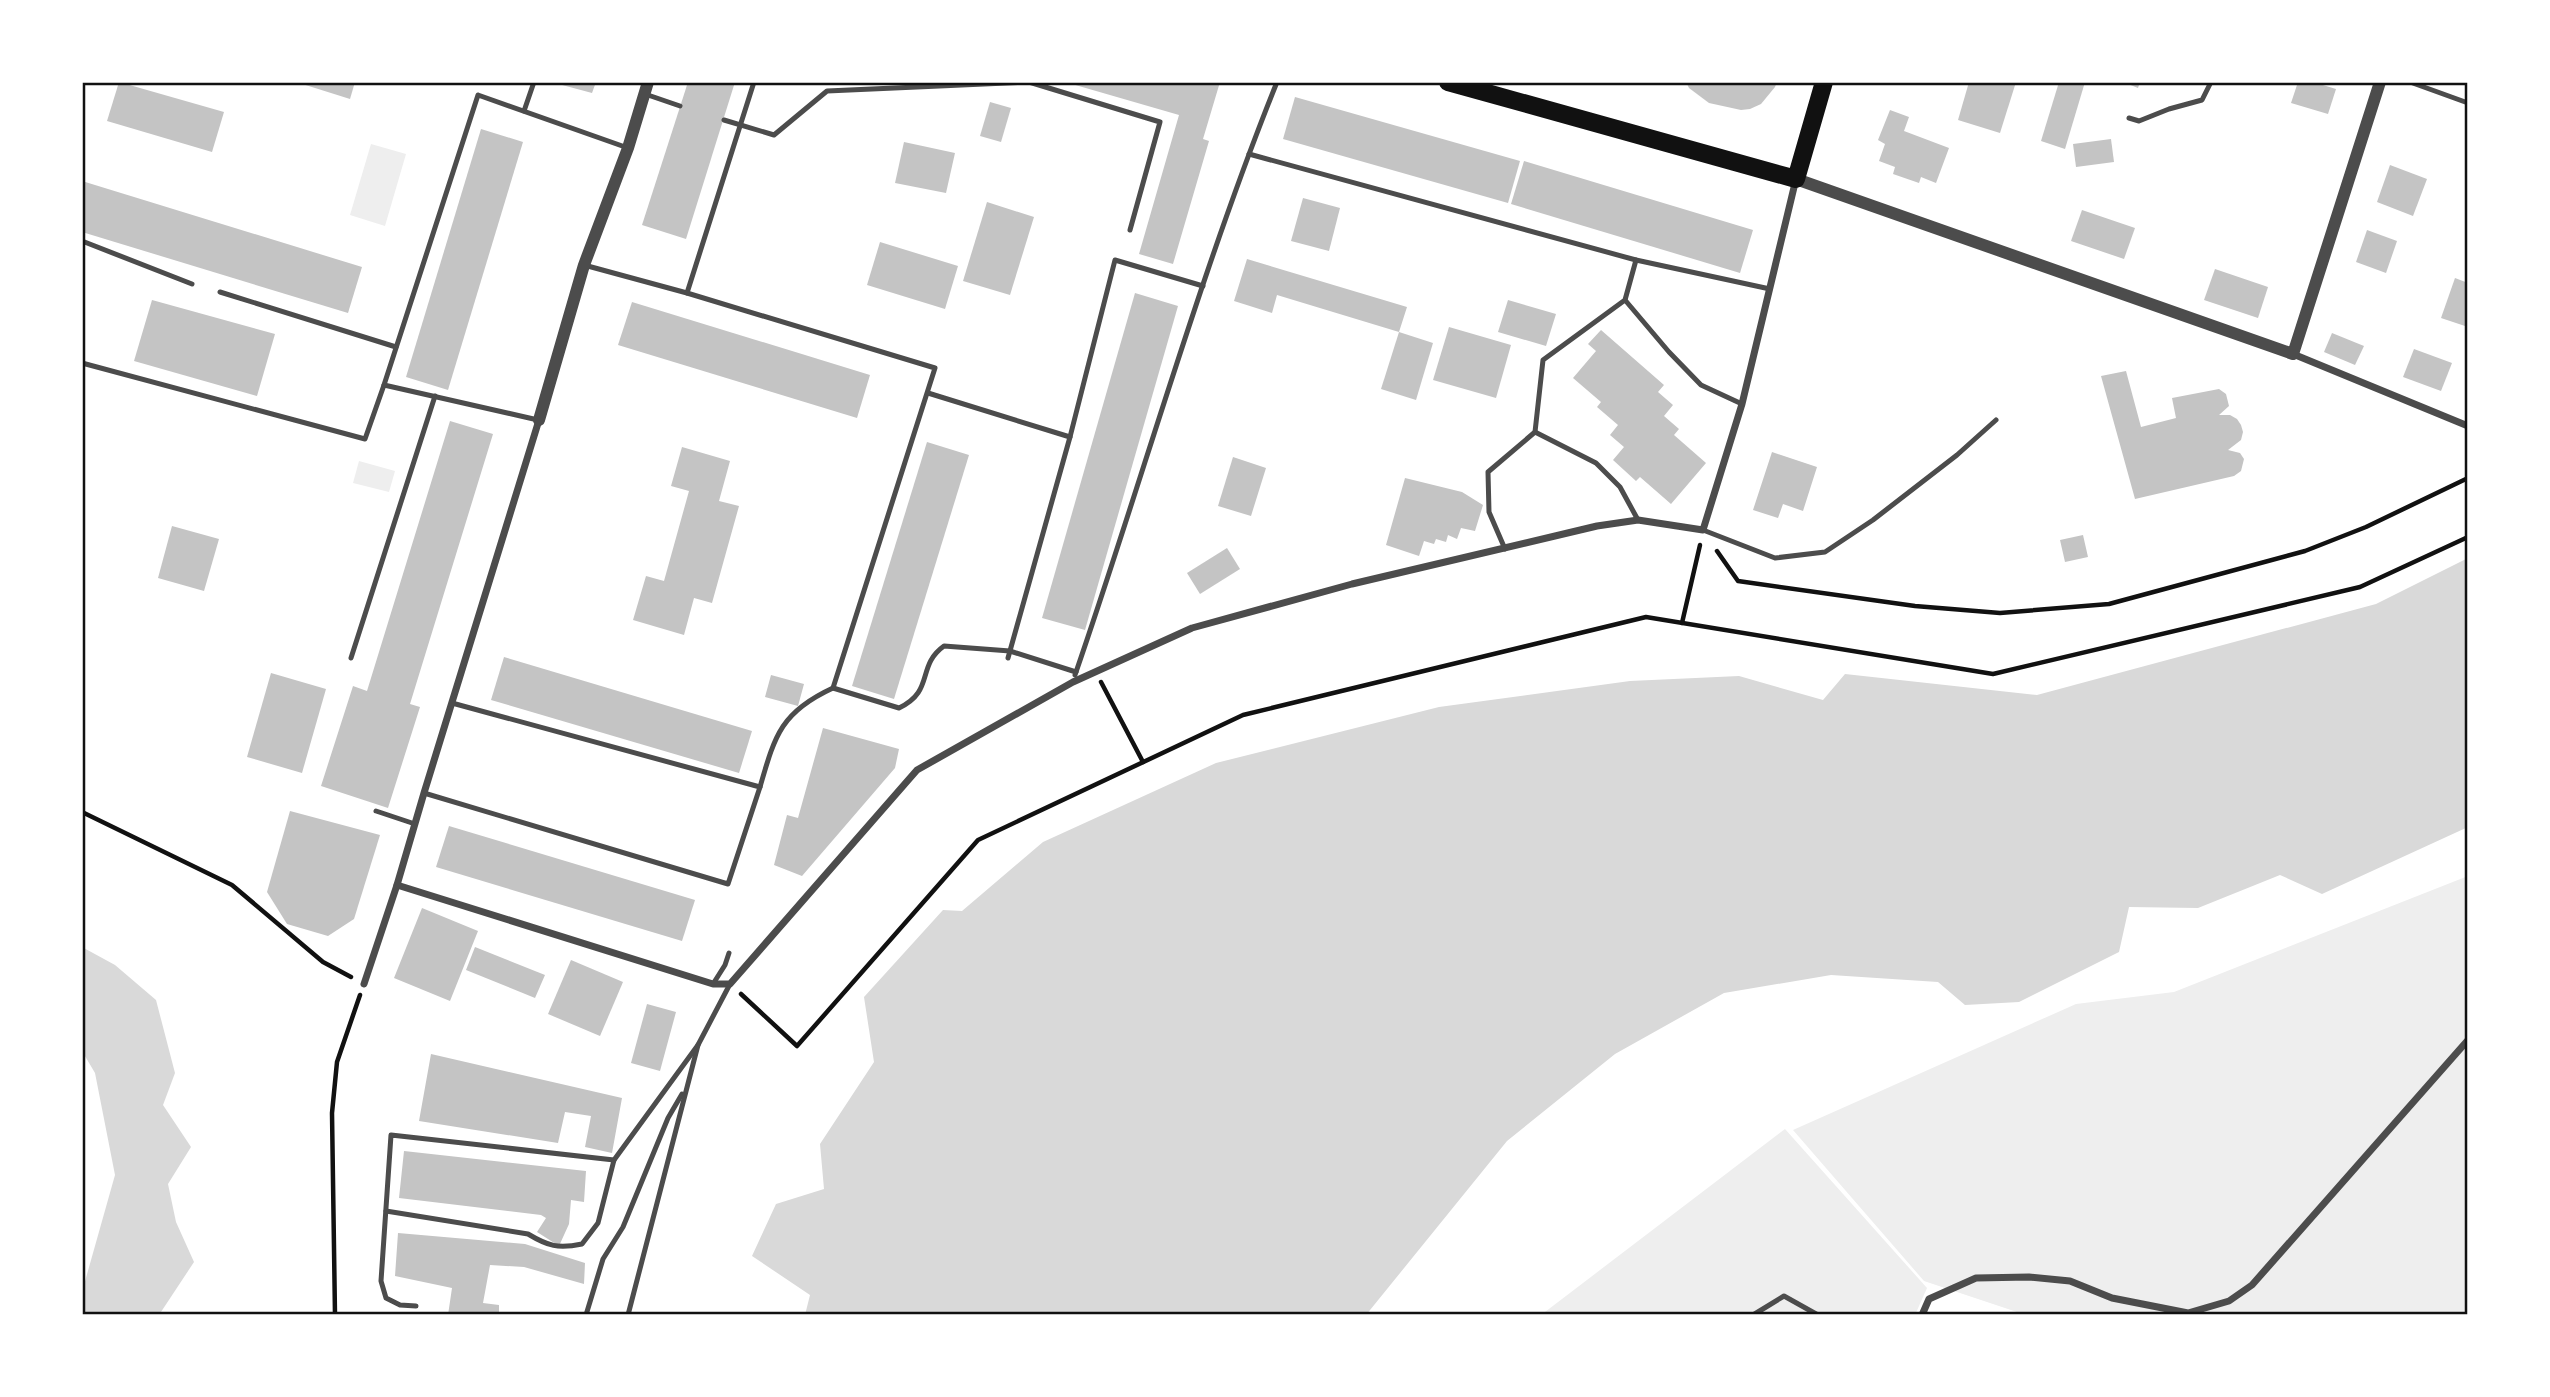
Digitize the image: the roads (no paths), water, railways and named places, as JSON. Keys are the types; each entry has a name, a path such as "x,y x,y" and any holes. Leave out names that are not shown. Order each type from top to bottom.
{"main road":[{"path":"1448,82 1796,179 1824,82"}],"street":[{"path":"2293,354 2380,82"},
{"path":"364,984 397,885 584,265 628,148 646,88"},
{"path":"397,885 713,984 730,984 917,770 1073,682 1192,628 1352,584 1597,526 1638,520 1703,530 1742,404 1796,179 2293,354 2468,426"},
{"path":"1922,1315 1929,1299 1976,1278 2029,1277 2070,1280 2112,1297 2188,1313 2229,1301 2252,1285 2468,1040"}],"lane":[{"path":"524,111 534,82"},
{"path":"687,293 754,82"},
{"path":"724,120 774,135 827,91 1028,82 1160,122 1130,230"},
{"path":"1073,682 1203,286 1248,154 1277,82"},
{"path":"2129,118 2138,121 2169,108 2202,100 2211,82"},
{"path":"2410,82 2468,103"},
{"path":"646,88 680,106"},
{"path":"82,363 365,439 478,95 628,148"},
{"path":"1248,154 1636,260 1770,289"},
{"path":"82,241 192,284"},
{"path":"1009,654 1070,437 1115,260 1203,286"},
{"path":"1505,549 1489,512 1488,472 1535,432 1543,360 1625,300 1636,260"},
{"path":"584,265 687,293 935,368 833,688"},
{"path":"219,292 397,347"},
{"path":"1625,300 1701,385 1742,404"},
{"path":"384,385 539,420"},
{"path":"928,393 1070,437"},
{"path":"351,658 435,396"},
{"path":"1703,530 1775,558 1825,552 1874,520 1957,455 1996,420"},
{"path":"1535,432 1596,463 1620,487 1638,520"},
{"path":"424,793 728,884 775,738 781,727 810,699 833,688 899,708 919,695 933,654 944,646 1009,654 1076,672"},
{"path":"452,703 760,787"},
{"path":"376,811 415,824"},
{"path":"713,984 729,953"},
{"path":"386,1211 528,1234 543,1243 564,1248 582,1244 598,1223 614,1160 698,1045 730,984"},
{"path":"628,1315 698,1045"},
{"path":"586,1315 603,1259 623,1227 668,1118 686,1088"},
{"path":"416,1307 400,1305 386,1298 381,1281 391,1135 614,1160"},
{"path":"1754,1315 1784,1296 1818,1315"}]}
